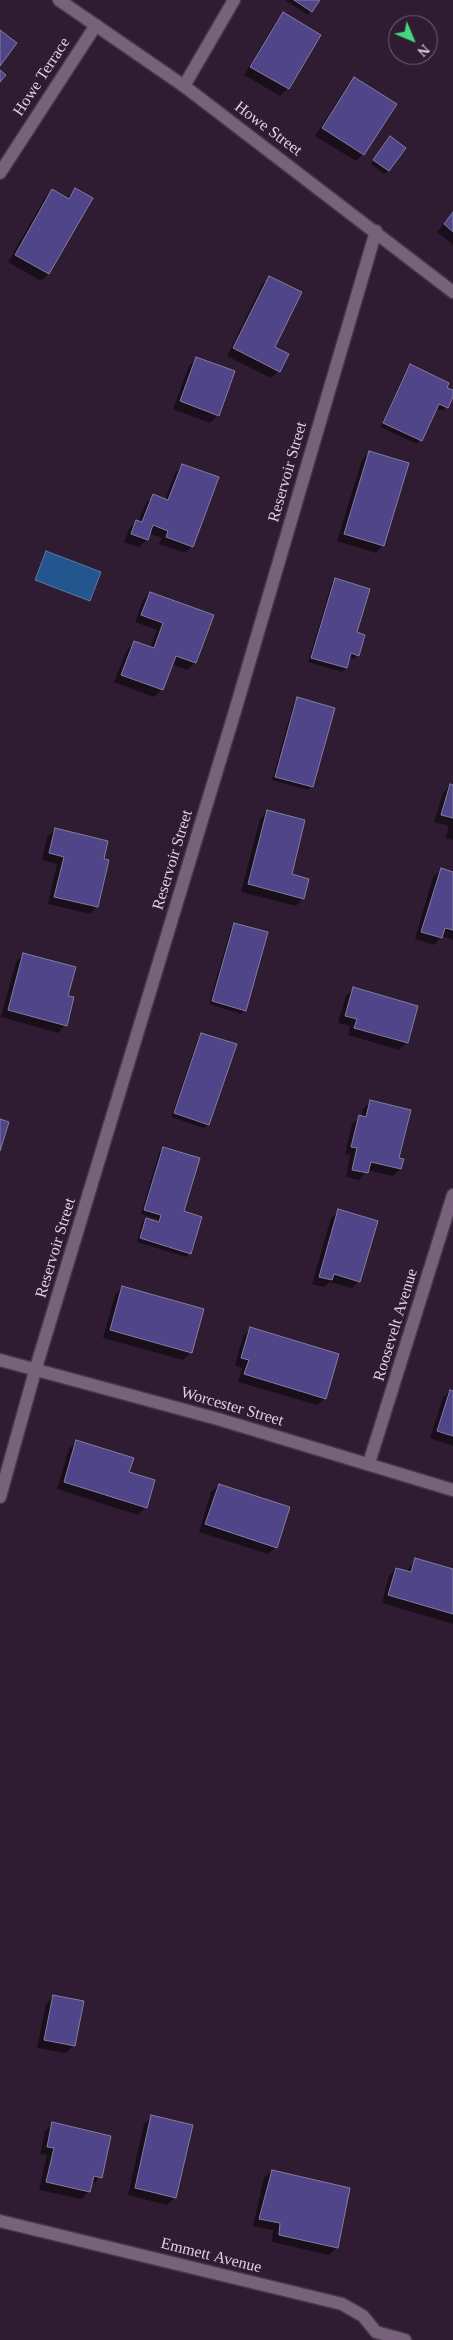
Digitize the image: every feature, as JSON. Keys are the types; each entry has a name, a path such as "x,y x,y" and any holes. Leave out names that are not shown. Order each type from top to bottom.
{"street":[{"name":"Howe Street","path":"58,0 184,86 453,292"},
{"path":"184,86 234,0"},
{"name":"Howe Terrace","path":"0,173 96,25"},
{"name":"Reservoir Street","path":"0,1497 376,232"},
{"name":"Roosevelt Avenue","path":"370,1463 453,1195"},
{"name":"Worcester Street","path":"0,1360 218,1419 370,1463 453,1490"},
{"name":"Emmett Avenue","path":"0,2222 342,2304 363,2316 377,2336 405,2340"}],"water":[{"path":"46,551 101,572 90,601 35,580"}],"building":[{"path":"294,0 320,0 312,12"},
{"path":"283,12 321,35 289,89 250,67"},
{"path":"0,30 17,43 0,66"},
{"path":"0,70 6,75 0,82"},
{"path":"354,77 397,104 364,155 322,128"},
{"path":"390,136 406,148 389,171 373,160"},
{"path":"75,188 93,198 49,274 15,255 52,189 69,199"},
{"path":"453,212 453,232 444,224"},
{"path":"269,276 302,292 275,347 289,354 280,372 233,348"},
{"path":"196,357 235,371 219,416 180,401"},
{"path":"410,364 449,383 447,388 453,390 453,397 448,408 439,404 422,441 383,423"},
{"path":"369,451 409,463 384,546 344,534"},
{"path":"182,464 219,477 193,547 166,537 168,531 153,525 148,540 131,534 136,520 142,522 153,494 168,500"},
{"path":"335,578 370,589 357,632 365,635 359,656 351,653 347,668 311,658"},
{"path":"150,592 214,615 196,663 176,656 163,690 121,675 134,641 154,648 163,623 141,615"},
{"path":"297,697 335,708 313,787 275,777"},
{"path":"450,784 453,785 453,818 441,815"},
{"path":"267,810 305,820 292,874 309,879 304,899 248,884"},
{"path":"55,828 108,841 104,859 109,860 98,907 54,897 64,857 49,853"},
{"path":"441,868 453,872 453,930 445,928 442,938 421,932"},
{"path":"234,923 268,932 246,1011 212,1001"},
{"path":"23,953 76,967 68,996 74,997 67,1026 8,1010"},
{"path":"353,987 418,1006 408,1043 354,1028 357,1019 345,1016"},
{"path":"201,1033 237,1044 209,1125 174,1113"},
{"path":"370,1100 411,1110 399,1158 404,1159 401,1169 371,1162 368,1173 352,1170 357,1148 351,1147 359,1115 366,1117"},
{"path":"0,1119 9,1122 0,1151"},
{"path":"163,1147 200,1158 184,1211 202,1217 191,1254 140,1238 146,1218 159,1222 161,1215 144,1210"},
{"path":"338,1209 378,1221 360,1282 334,1274 332,1280 319,1277"},
{"path":"122,1286 204,1309 192,1353 110,1330"},
{"path":"250,1327 339,1354 326,1399 244,1374 249,1360 241,1358"},
{"path":"450,1390 453,1391 453,1436 437,1431"},
{"path":"76,1440 134,1458 129,1472 155,1480 147,1508 64,1482"},
{"path":"219,1484 290,1507 277,1548 205,1524"},
{"path":"415,1558 453,1569 453,1614 388,1595 396,1568 411,1572"},
{"path":"53,1995 84,2001 75,2046 44,2040"},
{"path":"151,2115 193,2125 176,2198 135,2188"},
{"path":"52,2122 111,2136 102,2178 94,2176 90,2192 46,2182 54,2148 47,2147"},
{"path":"272,2170 350,2188 338,2248 279,2235 280,2223 259,2219"}]}
